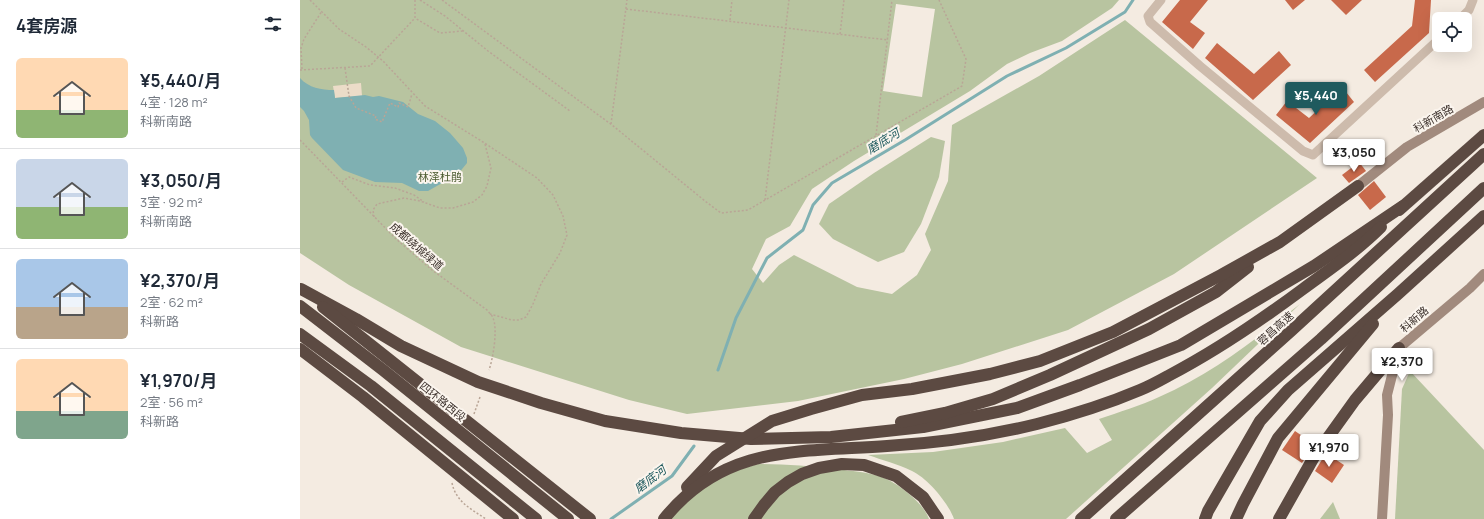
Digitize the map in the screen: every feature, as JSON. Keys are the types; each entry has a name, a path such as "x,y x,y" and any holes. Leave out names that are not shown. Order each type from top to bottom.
{"highway":[{"path":"664,519 675,505 707,479 724,470 748,461 801,450 893,446 986,436 1038,424 1141,390 1190,365 1261,320 1363,245 1403,206 1484,135"},
{"name":"蓉昌高速","path":"1082,519 1287,336 1484,154"},
{"path":"831,437 959,409 993,400 1149,329 1216,292 1280,242 1358,186"},
{"path":"1116,519 1321,339 1484,188"},
{"path":"300,289 356,318 401,346 478,382 541,403 605,421 681,434 751,439 831,437 923,427 1017,408 1087,383 1181,345 1314,266 1403,206"},
{"path":"1207,515 1260,421 1288,390 1398,294 1484,216"},
{"path":"664,519 684,490 716,456 772,421 862,395 920,388 990,374 1040,361 1113,332 1280,242"},
{"path":"300,289 387,365 590,519"},
{"path":"1236,519 1278,438 1398,294"},
{"name":"四环路西段","path":"300,306 387,365 568,519"},
{"path":"300,334 371,386 536,519"},
{"path":"1279,519 1314,457 1355,400 1399,348"},
{"path":"300,349 363,397 512,518"},
{"path":"1286,519 1314,457"},
{"path":"754,519 775,492 788,482 802,474 820,468 842,464 864,465 896,476 923,497 938,519"}],"main road":[{"name":"科新南路","path":"1358,186 1407,147 1484,102"},
{"name":"科新路","path":"1382,519 1388,415 1387,395 1399,348 1470,288 1484,274"}],"street":[{"path":"1161,0 1148,16 1150,22 1200,66 1304,151 1313,154 1432,45"},
{"path":"1467,12 1473,0"}],"path":[{"path":"310,0 339,29 379,57 425,106 538,178 553,195 563,216 567,235 560,253 541,284 533,304 526,316 519,320 512,320 490,314"},
{"path":"322,11 304,39 301,48 301,70 370,66 415,18 415,0"},
{"path":"420,0 444,16 570,111"},
{"path":"442,0 611,124 721,212 748,210 962,86 966,59 939,0"},
{"path":"611,124 627,0"},
{"path":"730,20 732,0"},
{"path":"765,200 789,0"},
{"path":"840,34 844,0"},
{"path":"876,136 892,0"},
{"path":"626,9 730,20 888,40"},
{"path":"415,18 440,33 463,31"},
{"path":"346,68 348,96 356,108 376,116 375,119 382,122 390,103 398,107 399,103 408,107 412,93"},
{"name":"成都绕城绿道","path":"300,140 394,238 432,270 487,310 490,314"},
{"path":"374,217 373,210 377,204 404,198 440,208 453,208 473,202 482,195 487,186 492,168 485,143"},
{"path":"341,183 348,177 370,185 396,188 414,195 427,204"},
{"path":"489,370 495,342 494,319 490,314"}],"green space":[{"name":"林泽杜鹃","path":"300,0 1119,0 1112,8 1062,41 1030,53 1007,64 970,91 854,161 812,189 790,226 766,239 752,269 763,283 779,265 794,255 857,287 892,294 917,275 931,250 925,234 948,181 952,125 1039,76 1125,20 1317,178 1174,274 1068,330 962,364 904,379 798,401 687,414 629,400 461,347 349,285 300,253","holes":["896,4 935,9 922,97 883,91"]},
{"path":"931,137 945,141 939,177 921,224 904,252 878,262 833,239 819,224 829,204 874,173"},
{"path":"1300,304 1212,388 1066,519 954,519 942,498 918,474 901,466 868,455 933,452 1003,442 1065,428 1087,453 1112,440 1099,419 1152,400 1197,378 1250,343"},
{"path":"1410,371 1484,450 1484,519 1395,519 1402,389"},
{"path":"758,464 827,468 879,476 894,483 908,493 921,506 929,519 670,519 705,486 734,471"},
{"path":"1333,502 1340,519 1320,519"}],"shaded area":[{"path":"361,83 362,96 335,98 333,86"}],"water":[{"path":"300,78 307,84 316,88 334,90 335,98 365,95 373,97 379,96 403,102 418,114 435,121 450,133 463,148 467,158 467,163 458,174 428,191 419,191 402,183 375,182 343,170 310,135 309,120 300,107"}],"building":[{"path":"1180,0 1208,0 1190,22 1205,33 1193,49 1162,22"},
{"path":"1285,0 1305,0 1293,10"},
{"path":"1331,0 1362,0 1346,15"},
{"path":"1415,0 1431,0 1429,33 1375,82 1364,70 1412,26"},
{"path":"1217,43 1254,74 1279,51 1291,65 1253,100 1205,58"},
{"path":"1342,87 1354,102 1310,143 1276,115 1287,101 1309,118"},
{"path":"1359,162 1366,171 1349,183 1342,175"},
{"path":"1374,181 1386,197 1370,210 1358,195"},
{"path":"1295,431 1314,444 1302,463 1282,450"},
{"path":"1326,453 1344,465 1332,483 1315,471"}],"waterway":[{"name":"磨底河","path":"718,370 736,318 767,258 803,230 813,205 832,183 905,140 1007,76 1066,48 1125,12 1133,0"},
{"name":"磨底河","path":"611,519 672,476 694,446"}]}
